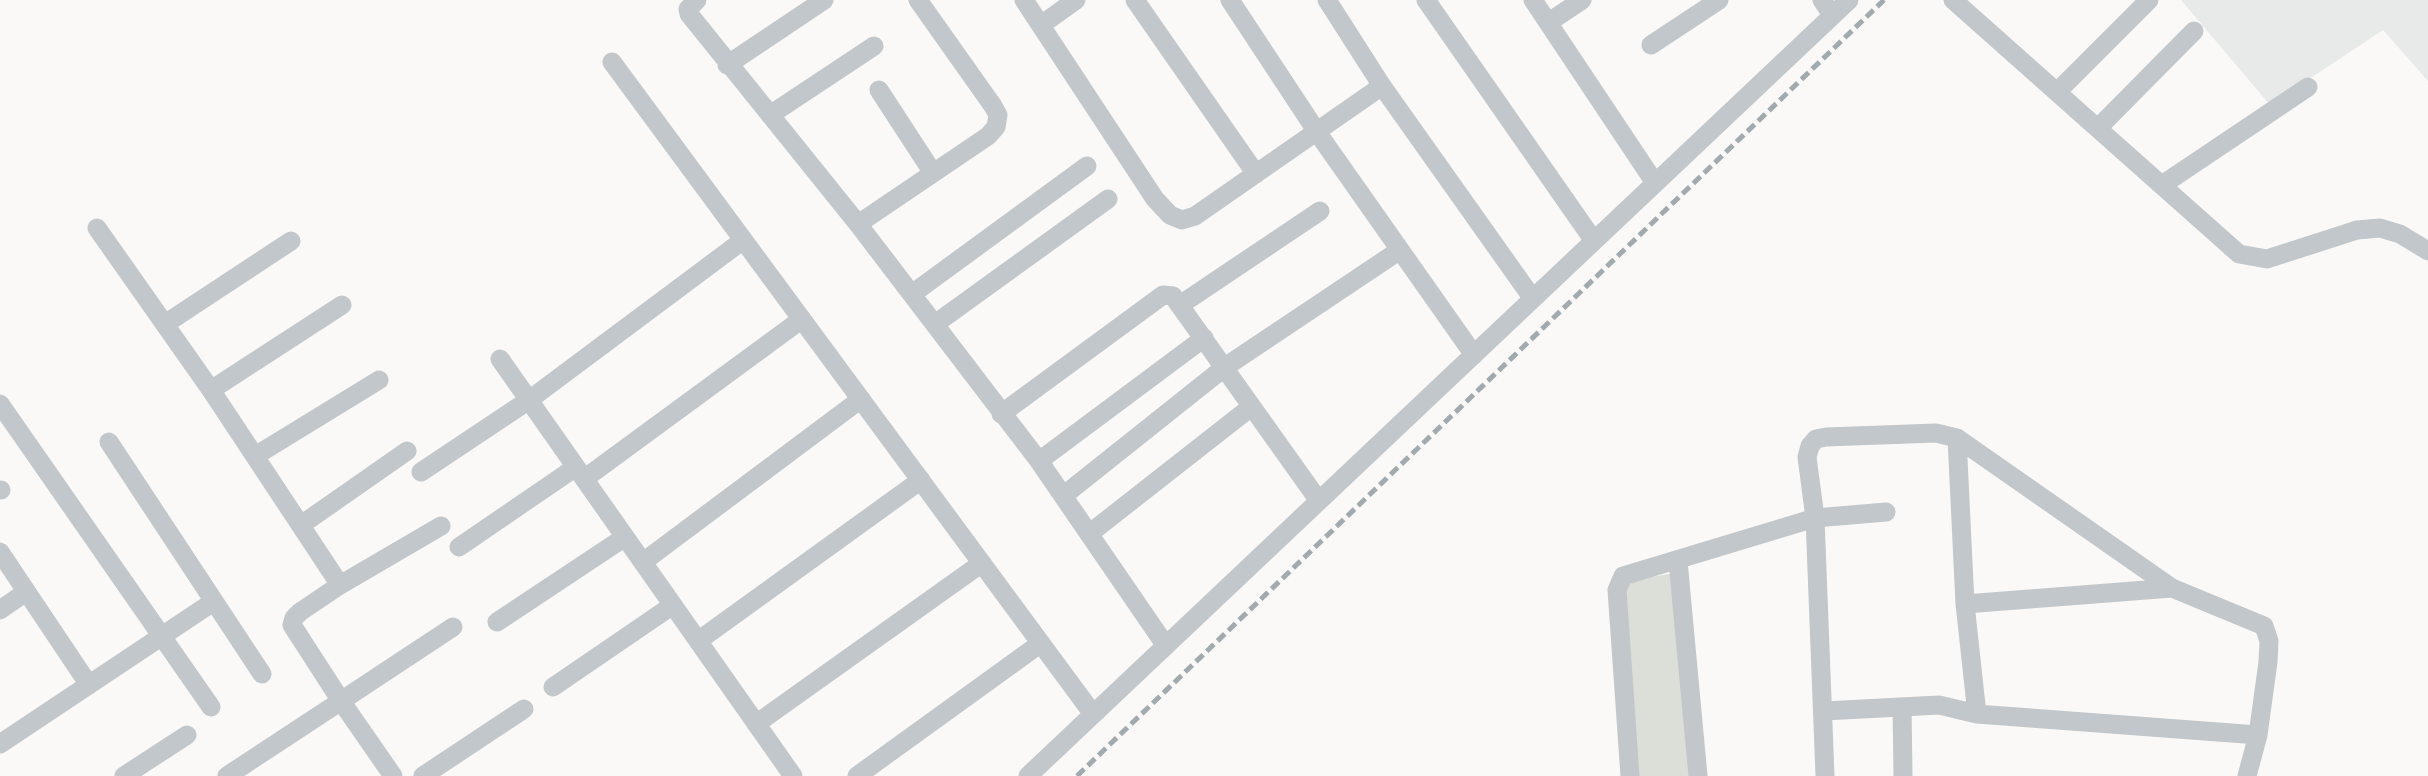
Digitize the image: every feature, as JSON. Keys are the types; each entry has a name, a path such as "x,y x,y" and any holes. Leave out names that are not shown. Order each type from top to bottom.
{"street":[{"path":"697,0 688,9 689,13 727,65 858,224 1039,461 1166,646"},
{"path":"727,65 824,0"},
{"path":"1024,0 1155,199 1170,215 1182,220 1195,216 1382,86"},
{"path":"1041,24 1076,0"},
{"path":"1135,0 1256,174"},
{"path":"1230,0 1317,132 1474,355"},
{"path":"1327,0 1382,86 1533,299"},
{"path":"1426,0 1594,240"},
{"path":"1533,0 1655,183"},
{"path":"1549,22 1582,0"},
{"path":"1651,45 1719,0"},
{"path":"1028,776 1655,183 1827,8 1849,0"},
{"path":"1953,0 2239,254 2252,258 2289,254 2357,230 2380,228 2400,233 2428,251"},
{"path":"2058,92 2149,0"},
{"path":"858,224 988,136 996,127 998,115 924,2"},
{"path":"2099,127 2193,31"},
{"path":"770,115 874,46"},
{"path":"612,61 1093,714"},
{"path":"2162,185 2308,86"},
{"path":"879,90 933,173"},
{"path":"912,294 1087,166"},
{"path":"935,324 1108,200"},
{"path":"1180,305 1321,211"},
{"path":"97,228 211,390 340,585"},
{"path":"165,324 291,241"},
{"path":"421,472 529,400 742,241"},
{"path":"1063,496 1225,367 1400,250"},
{"path":"1002,414 1163,295 1172,296 1319,501"},
{"path":"211,390 342,305"},
{"path":"459,547 580,473 802,319"},
{"path":"1039,461 1204,338"},
{"path":"500,359 793,776"},
{"path":"255,456 379,380"},
{"path":"643,562 861,399"},
{"path":"0,404 211,707"},
{"path":"1089,534 1251,407"},
{"path":"1825,776 1815,518 1807,457 1810,446 1816,439 1937,433 1957,438 2172,588 2257,621 2268,633 2259,735 2247,776"},
{"path":"1957,438 1965,604 1978,714"},
{"path":"109,442 262,674"},
{"path":"301,525 407,451"},
{"path":"698,641 921,480"},
{"path":"1630,776 1618,582 1629,573 1678,561 1815,518 1886,512"},
{"path":"393,776 292,625 300,612 340,585 441,526"},
{"path":"497,622 625,537"},
{"path":"0,552 89,685"},
{"path":"1678,561 1698,776"},
{"path":"756,723 982,563"},
{"path":"1965,604 2172,588"},
{"path":"0,611 26,592"},
{"path":"0,744 213,601"},
{"path":"553,687 673,605"},
{"path":"227,776 453,627"},
{"path":"857,776 1041,643"},
{"path":"1824,711 1939,705 1978,714 2259,735"},
{"path":"1902,707 1903,776"},
{"path":"423,776 524,709"},
{"path":"124,776 150,769 187,735"}],"shaded area":[{"path":"2181,0 2428,0 2428,81 2383,30 2270,105"},
{"path":"1674,573 1690,776 1639,776 1623,582"}],"railway":[{"path":"1077,776 1884,0"}]}
